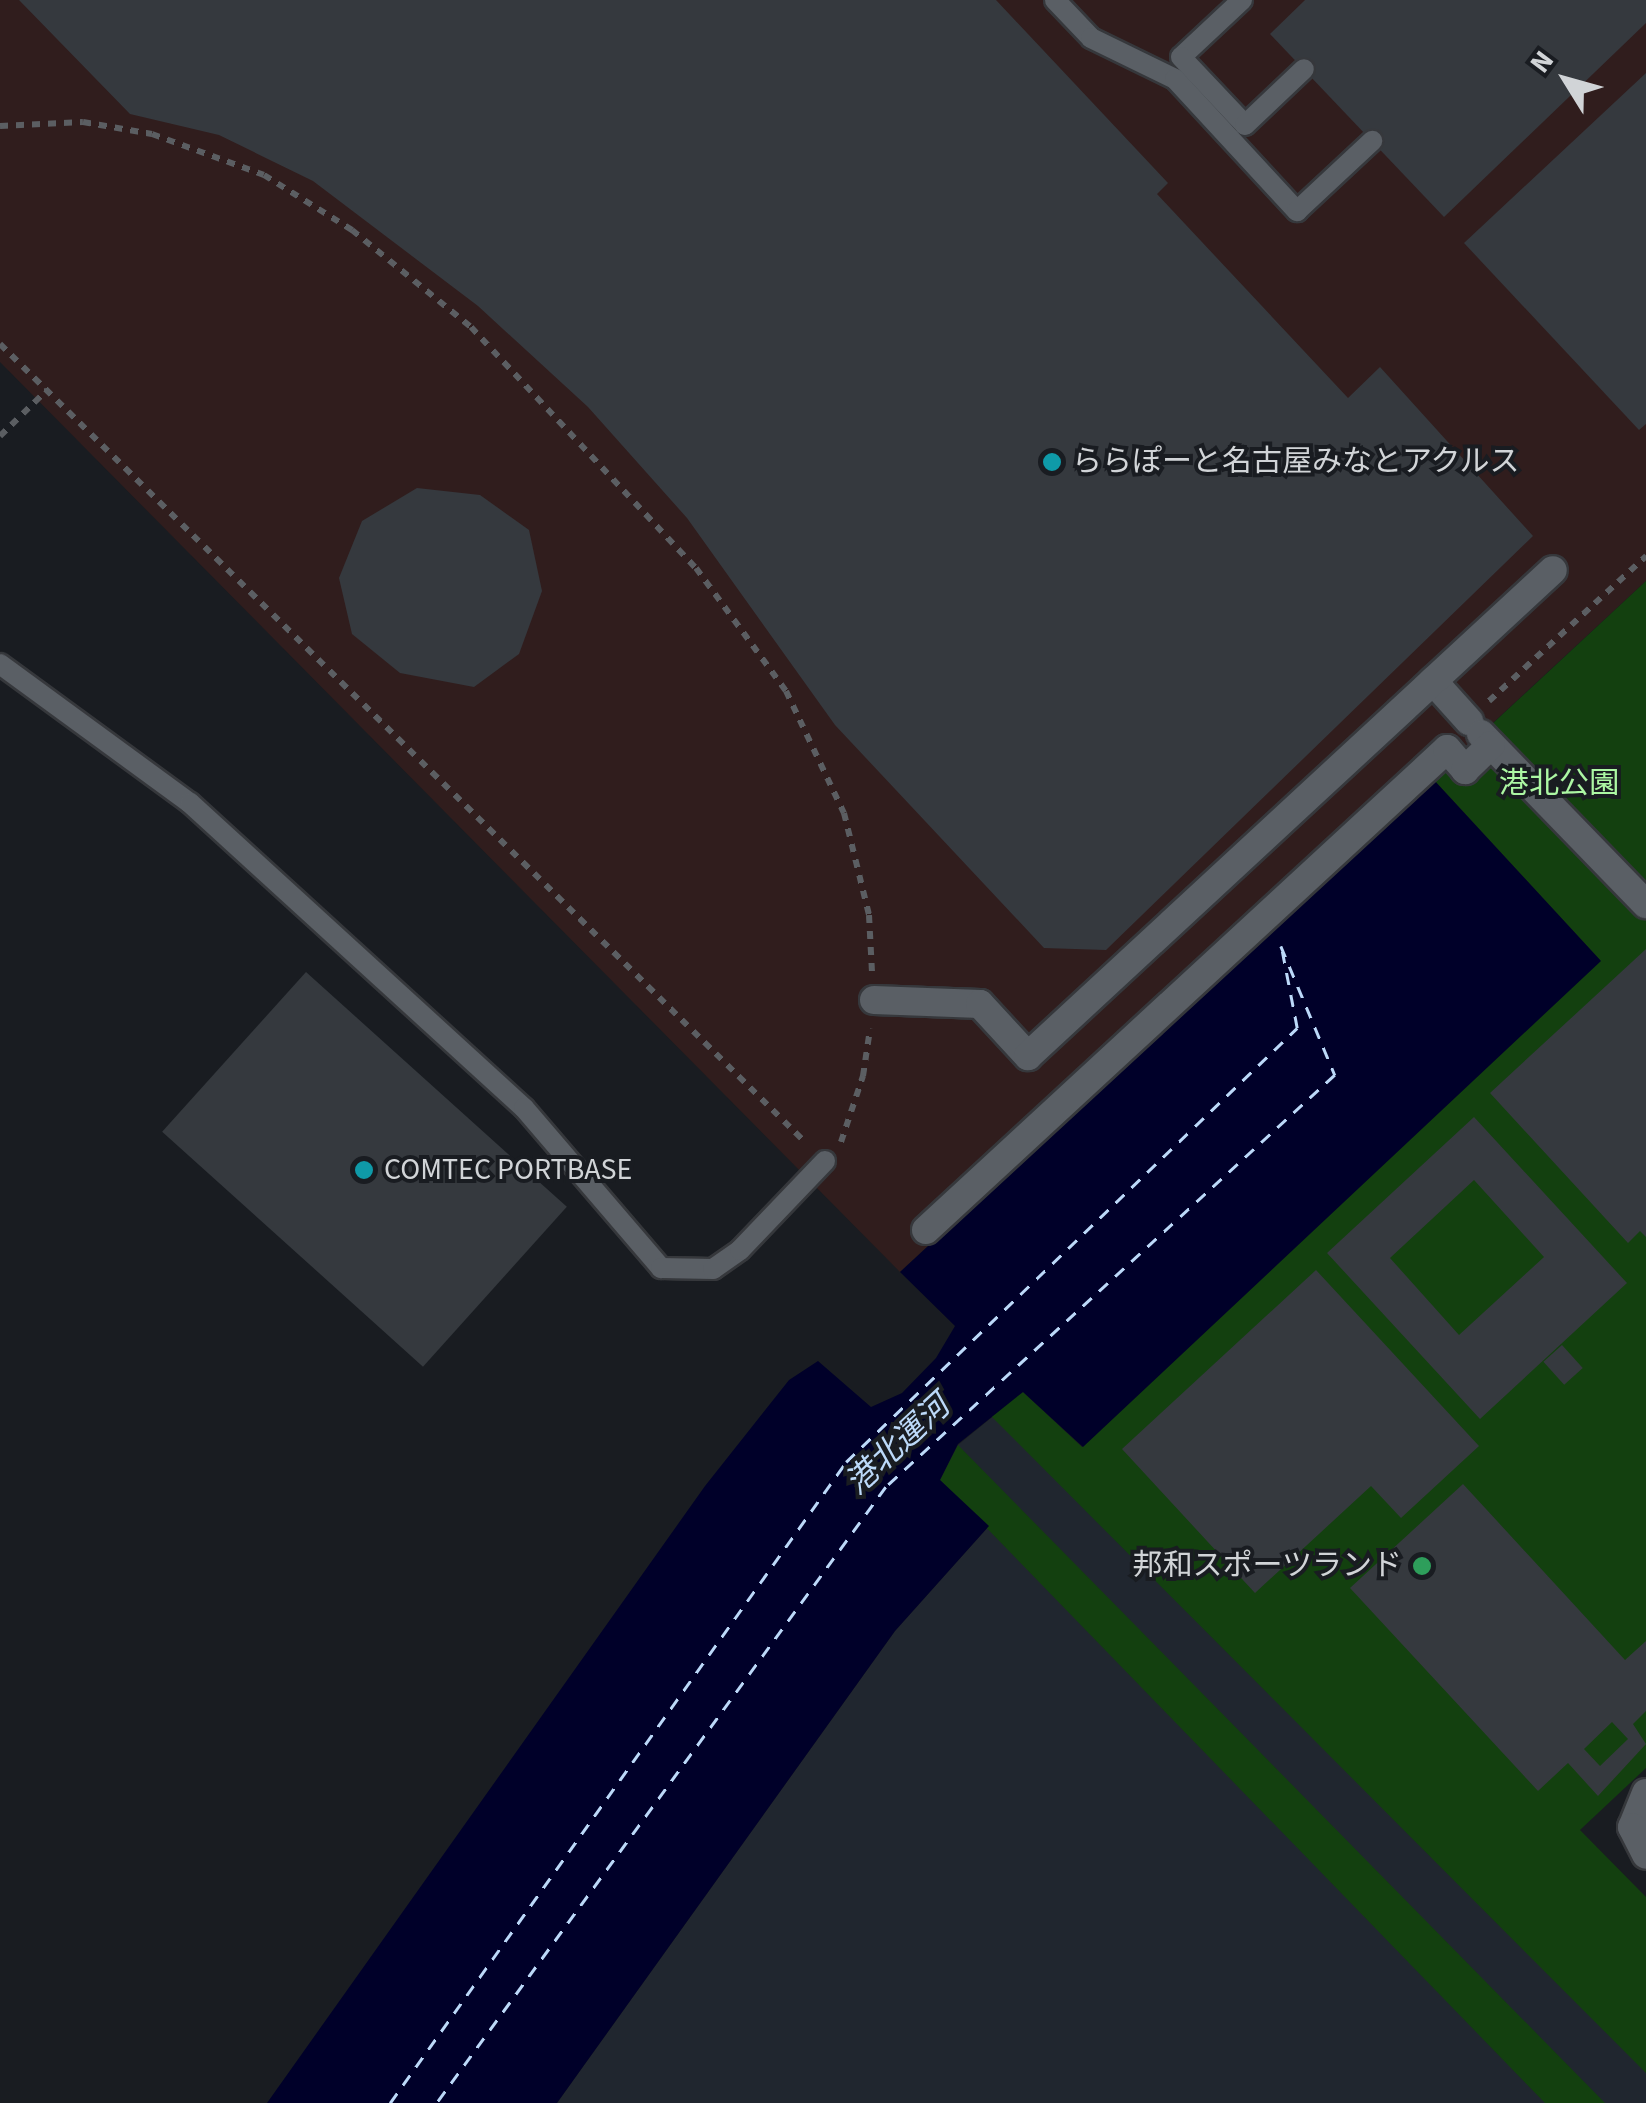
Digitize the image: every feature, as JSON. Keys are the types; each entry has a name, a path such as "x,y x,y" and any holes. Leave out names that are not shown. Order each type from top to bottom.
{"street":[{"path":"874,1000 980,1004 1028,1056 1553,570"},
{"path":"1433,681 1646,904"},
{"path":"926,1230 1447,749 1465,770 1480,733"},
{"path":"1646,1793 1632,1827 1646,1855"}],"lane":[{"path":"1055,0 1092,38 1174,79 1298,212 1372,141"},
{"path":"1242,0 1181,57 1245,125 1304,70"},
{"path":"0,664 190,803 524,1108 661,1268 712,1269 740,1250 825,1161"}],"path":[{"path":"0,126 83,122 152,134 264,175 352,230 471,327 696,568 786,691 844,814 870,915 874,1000 863,1076 842,1142 825,1161 0,344"},
{"path":"0,436 47,390"},
{"path":"1480,733 1646,556"}],"shaded area":[{"path":"0,0 1646,0 1646,581 900,1272 0,362"},
{"path":"1023,1392 1646,2025 1646,2103 557,2103 895,1631 988,1527 940,1480 958,1445"}],"green space":[{"name":"邦和スポーツランド","path":"1646,581 1646,1768 1580,1830 1646,1897 1646,2073 989,1414 1023,1392 1082,1447 1600,960 1433,779"},
{"path":"958,1445 1605,2103 1545,2103 940,1480"}],"water":[{"name":"港北運河","path":"1433,779 1601,961 1083,1447 1023,1392 958,1444 940,1480 989,1526 895,1631 557,2103 267,2103 705,1486 789,1380 818,1361 871,1407 902,1393 936,1358 955,1326 900,1272"}],"building":[{"name":"ららぽーと名古屋みなとアクルス","path":"19,0 996,0 1168,183 1157,194 1348,398 1380,367 1533,536 1106,950 1044,948 835,725 687,518 588,407 478,306 313,181 219,135 130,114"},
{"path":"1305,0 1646,0 1646,23 1444,217 1270,34"},
{"path":"1646,73 1646,424 1639,430 1464,243"},
{"path":"417,488 480,495 529,530 542,591 519,654 474,687 400,673 352,634 339,578 362,521"},
{"path":"1646,949 1646,1237 1640,1231 1628,1243 1490,1093"},
{"name":"COMTEC PORTBASE","path":"306,972 567,1207 423,1367 162,1132"},
{"path":"1474,1117 1627,1283 1480,1419 1327,1253","holes":["1474,1180 1544,1257 1459,1335 1390,1258"]},
{"path":"1316,1270 1479,1446 1401,1518 1371,1486 1255,1593 1122,1449"},
{"path":"1562,1345 1583,1368 1564,1385 1543,1362"},
{"path":"1463,1484 1625,1660 1646,1641 1646,1711 1633,1724 1646,1744 1598,1796 1568,1763 1538,1791 1350,1588","holes":["1612,1722 1628,1739 1600,1766 1584,1749"]}],"ferry route":[{"path":"390,2103 846,1462 1297,1028 1281,946 1335,1075 886,1487 437,2103"}],"place":[{"name":"ららぽーと名古屋みなとアクルス","path":"1052,462"},
{"name":"COMTEC PORTBASE","path":"364,1170"},
{"name":"邦和スポーツランド","path":"1422,1566"}],"park label":[{"name":"港北公園","path":"1559,784"}]}
